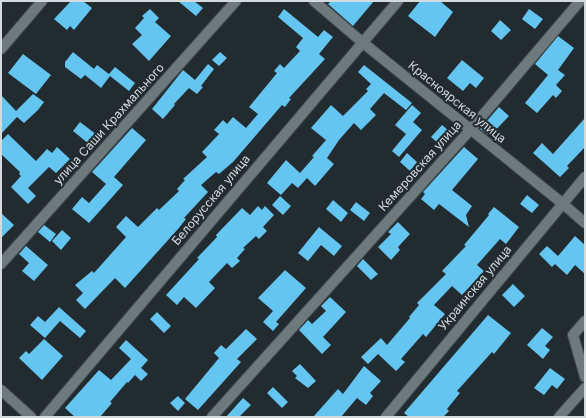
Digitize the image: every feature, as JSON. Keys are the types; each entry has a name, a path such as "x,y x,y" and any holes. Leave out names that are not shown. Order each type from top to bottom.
{"street":[{"path":"1,49 42,1"},
{"name":"улица Саши Крахмального","path":"1,264 236,1"},
{"name":"Красноярская улица","path":"314,1 362,42 585,223"},
{"name":"Белорусская улица","path":"45,417 398,1"},
{"name":"Кемеровская улица","path":"212,417 471,129 580,1"},
{"name":"Украинская улица","path":"386,417 585,177"},
{"path":"585,321 573,335 585,378"},
{"path":"559,417 585,388"},
{"path":"1,390 31,417"}],"building":[{"path":"71,1 83,1 92,8 74,30 70,26 67,30 54,19"},
{"path":"178,1 194,1 203,8 196,16"},
{"path":"331,1 374,1 353,26 328,4"},
{"path":"420,1 440,1 453,12 435,37 408,16"},
{"path":"150,9 159,18 155,22 171,36 149,61 132,44 142,35 135,28 144,18 142,16"},
{"path":"284,9 318,37 324,30 333,37 319,54 325,59 289,98 291,99 285,107 282,105 233,162 219,174 216,172 201,185 208,192 184,218 186,219 178,229 125,288 115,278 85,309 76,300 83,293 75,285 92,271 94,273 126,237 116,227 126,216 138,227 157,208 159,210 179,191 177,189 185,180 183,179 207,157 202,152 219,134 214,130 223,120 227,124 233,117 246,128 258,114 249,107 277,73 274,71 280,64 284,68 300,51 296,47 303,38 278,17"},
{"path":"529,9 543,19 535,29 522,19"},
{"path":"500,20 511,30 501,40 491,31"},
{"path":"558,36 574,48 558,70 565,75 556,85 562,91 556,98 553,95 537,113 525,103 548,75 535,64"},
{"path":"73,52 94,69 97,65 109,74 115,67 135,83 129,91 110,76 101,88 85,75 81,79 65,67 65,62"},
{"path":"220,52 227,58 219,66 212,60"},
{"path":"23,54 51,75 36,94 8,73"},
{"path":"462,60 484,78 476,88 470,83 463,91 447,78"},
{"path":"208,64 214,69 197,94 189,88 174,104 175,105 163,119 152,109 183,70 195,80"},
{"path":"364,65 412,103 406,110 384,93 370,109 376,115 361,130 354,123 339,140 327,158 334,164 315,186 307,178 298,188 292,183 281,195 267,183 286,160 300,173 314,157 312,156 326,140 311,128 331,105 343,116 368,91 366,89 371,84 358,72"},
{"path":"33,94 44,102 38,110 24,123 17,117 1,134 1,95 16,111"},
{"path":"412,105 421,113 413,122 422,130 399,157 392,151 406,134 395,125"},
{"path":"499,107 509,116 490,136 480,129"},
{"path":"585,118 585,147 567,166 569,168 560,177 533,153 542,143 553,154"},
{"path":"80,122 97,135 89,144 73,131"},
{"path":"442,125 449,131 439,144 431,137"},
{"path":"132,128 146,140 114,177 123,185 89,223 72,209 82,197 89,203 106,184 92,172"},
{"path":"8,134 36,161 47,149 52,153 57,147 70,159 56,173 49,167 28,188 36,196 28,204 11,187 21,176 19,174 20,172 1,154 1,141"},
{"path":"464,147 478,159 452,190 472,206 466,215 469,227 439,204 434,210 421,199 425,194 423,192"},
{"path":"407,153 417,162 410,171 400,162"},
{"path":"527,195 539,205 532,213 520,204"},
{"path":"280,196 291,206 283,215 272,205"},
{"path":"333,200 348,213 341,222 326,209"},
{"path":"356,202 370,213 364,221 350,210"},
{"path":"258,206 262,210 265,206 274,215 263,227 267,231 259,239 256,236 243,248 245,249 237,258 240,261 232,268 227,263 209,282 215,288 196,308 184,297 177,305 166,295 199,259 197,258 217,237 216,235 242,208 250,215"},
{"path":"494,207 519,227 506,244 500,239 477,265 484,271 462,295 452,286 434,305 445,314 426,337 423,334 401,359 405,362 396,371 378,354 368,364 361,357 381,338 387,345 410,318 409,317 419,305 417,303 446,274 442,271 466,246 464,245"},
{"path":"1,213 14,225 1,238"},
{"path":"398,222 410,234 398,247 400,250 391,260 378,247 391,234 388,232"},
{"path":"44,225 56,234 50,242 38,232"},
{"path":"319,227 342,246 334,256 321,245 308,261 298,253"},
{"path":"62,230 71,238 61,250 52,241"},
{"path":"575,236 585,245 585,274 575,265 567,275 555,264 552,267 539,254 547,246 558,256"},
{"path":"26,246 48,265 34,281 22,271 29,263 19,254"},
{"path":"363,259 378,274 371,280 357,266"},
{"path":"285,270 306,288 276,322 279,324 273,331 263,322 273,311 258,298"},
{"path":"513,284 525,296 514,307 502,295"},
{"path":"330,297 346,312 323,337 331,345 322,354 299,330 308,320 312,324 326,311 321,306"},
{"path":"59,307 86,331 80,338 60,321 45,338 30,325 38,316 45,322"},
{"path":"157,312 171,326 164,333 150,319"},
{"path":"488,315 511,333 494,354 492,352 457,391 460,393 447,409 449,411 443,417 409,417 404,413"},
{"path":"542,328 553,337 545,346 550,350 543,359 527,345"},
{"path":"246,329 257,339 237,359 241,362 198,410 185,399 219,358 214,353 221,345 226,349"},
{"path":"44,339 63,356 42,380 19,358 26,351 29,354"},
{"path":"126,340 148,360 141,368 148,374 141,381 135,375 128,383 127,382 110,402 112,403 100,417 75,417 65,408 99,370 111,380 131,359 119,348"},
{"path":"300,364 316,381 308,388 295,378 297,376 292,371"},
{"path":"364,366 381,381 370,393 373,396 366,405 357,398 341,417 313,417 338,389 343,394"},
{"path":"550,368 565,379 557,389 552,385 544,395 534,388"},
{"path":"273,387 288,402 282,408 267,393"},
{"path":"178,396 185,403 178,411 170,403"},
{"path":"243,398 251,405 239,417 226,417"}]}
